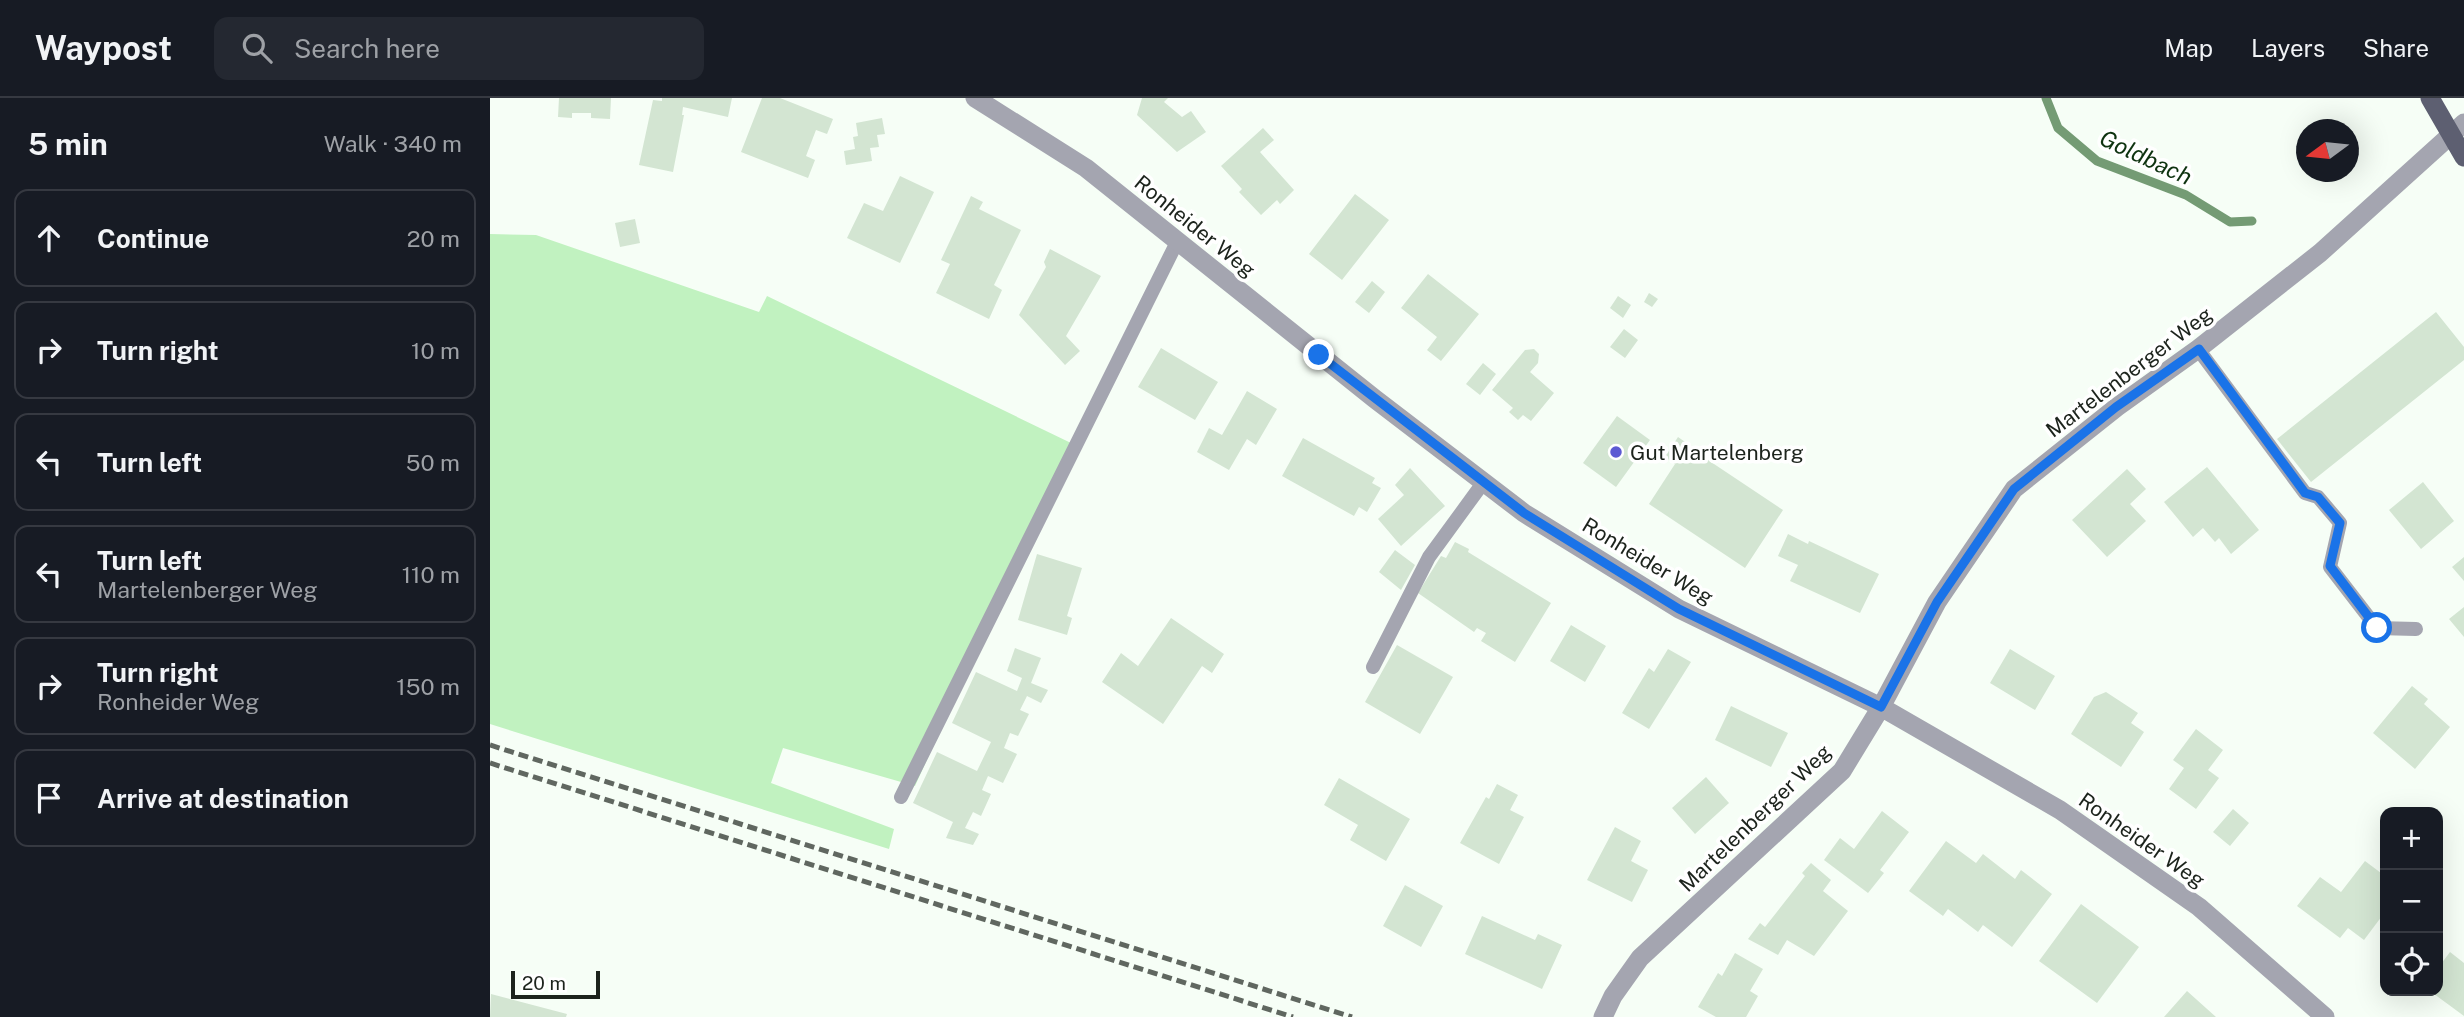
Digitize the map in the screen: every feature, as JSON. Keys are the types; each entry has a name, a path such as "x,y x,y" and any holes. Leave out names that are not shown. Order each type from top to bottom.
{"main road":[{"path":"2430,98 2458,129 2464,157"}],"street":[{"name":"Ronheider Weg","path":"975,98 1086,168 1319,355 1524,513 1679,609 1881,707 2060,810 2199,907 2325,1017"},
{"name":"Martelenberger Weg","path":"1603,1017 1613,996 1640,958 1842,771 1881,707 1937,602 2014,489 2116,407 2199,349 2320,253 2458,129"}],"lane":[{"path":"901,797 1178,240"},
{"path":"2199,349 2305,493 2318,497 2340,523 2330,566 2377,628 2417,629"},
{"path":"1373,667 1429,557 1483,483"}],"green space":[{"path":"490,234 536,235 759,312 767,296 1071,443 915,786 783,748 771,783 894,829 889,849 490,724"}],"building":[{"path":"559,98 611,98 610,119 591,118 591,113 572,113 572,118 558,117"},
{"path":"662,98 732,98 728,117 683,107 684,115 673,172 639,165 653,100 662,101"},
{"path":"762,98 780,98 833,119 827,134 816,130 806,156 815,160 808,178 741,152"},
{"path":"1142,98 1168,98 1164,102 1182,117 1191,111 1206,132 1177,152 1137,115"},
{"path":"882,118 885,134 877,135 879,147 870,148 872,161 846,165 844,151 855,149 853,137 858,136 856,123"},
{"path":"1263,128 1274,140 1260,152 1294,190 1280,204 1277,200 1261,215 1239,192 1242,189 1221,166"},
{"path":"900,176 934,192 900,263 847,238 864,203 883,211"},
{"path":"1355,194 1389,220 1342,280 1309,254"},
{"path":"971,196 983,202 979,209 1021,230 994,285 1002,290 989,319 936,293 950,264 941,260"},
{"path":"635,219 640,243 620,247 615,223"},
{"path":"1050,249 1101,276 1066,336 1080,351 1065,365 1019,315 1046,267 1044,262"},
{"path":"1428,274 1479,314 1441,361 1427,350 1437,337 1401,308"},
{"path":"1372,281 1385,292 1369,313 1355,302"},
{"path":"1649,293 1658,299 1652,307 1644,302"},
{"path":"1618,296 1631,305 1623,318 1610,308"},
{"path":"2436,312 2464,347 2464,360 2311,482 2277,439"},
{"path":"1624,329 1638,340 1625,358 1610,347"},
{"path":"1161,348 1218,382 1195,420 1138,387"},
{"path":"1534,349 1539,354 1538,363 1530,372 1554,393 1531,421 1523,415 1518,420 1509,412 1513,408 1492,390 1525,350"},
{"path":"1483,363 1496,374 1480,395 1466,384"},
{"path":"1247,391 1277,409 1256,445 1247,439 1229,470 1197,452 1209,428 1222,435"},
{"name":"Gut Martelenberg","path":"1617,416 1650,440 1616,487 1583,463"},
{"path":"1678,437 1688,444 1687,446 1783,510 1745,568 1649,504 1675,464 1665,457"},
{"path":"1303,438 1375,478 1372,483 1381,488 1367,512 1359,507 1354,516 1282,476"},
{"path":"2207,467 2259,530 2231,554 2219,538 2215,542 2203,528 2193,537 2164,502"},
{"path":"1410,468 1445,506 1401,546 1378,519 1404,495 1395,485"},
{"path":"2127,469 2146,489 2130,504 2146,521 2107,557 2072,520"},
{"path":"2423,482 2454,521 2421,549 2389,510"},
{"path":"1788,534 1879,574 1860,613 1790,581 1798,565 1778,556"},
{"path":"1455,542 1551,603 1515,662 1481,641 1486,633 1477,628 1474,632 1418,593 1441,556 1446,558"},
{"path":"1395,550 1415,565 1401,590 1379,572"},
{"path":"1037,554 1082,568 1067,616 1072,618 1067,635 1018,620"},
{"path":"2464,557 2464,581 2452,567"},
{"path":"2464,607 2464,637 2449,619"},
{"path":"1171,618 1224,654 1212,673 1202,666 1163,724 1102,682 1121,653 1138,666"},
{"path":"1571,625 1606,646 1585,682 1550,661"},
{"path":"1397,645 1453,677 1420,734 1365,702"},
{"path":"1015,648 1041,658 1031,683 1048,690 1041,703 1027,696 1020,710 1029,714 1018,736 1010,733 1004,748 1017,754 1003,783 988,776 982,790 991,794 981,816 973,812 965,828 979,834 973,845 946,838 953,822 913,803 937,752 977,771 991,742 952,723 976,672 1017,691 1022,678 1007,671"},
{"path":"1668,649 1691,662 1649,729 1622,713 1649,668 1654,672"},
{"path":"2010,649 2055,676 2035,710 1990,683"},
{"path":"2412,686 2428,699 2424,704 2450,727 2415,769 2373,733"},
{"path":"2106,692 2138,713 2131,723 2144,732 2121,767 2071,734 2094,697"},
{"path":"1731,706 1788,733 1771,767 1715,740"},
{"path":"2196,729 2223,750 2208,770 2219,778 2196,809 2169,789 2184,768 2173,760"},
{"path":"1706,777 1729,803 1695,834 1672,808"},
{"path":"1339,778 1410,819 1386,861 1350,840 1358,825 1324,805"},
{"path":"1497,784 1518,795 1510,810 1524,817 1499,864 1460,843 1486,797 1489,799"},
{"path":"2233,809 2249,823 2230,846 2213,832"},
{"path":"1882,811 1909,832 1880,870 1884,873 1868,893 1824,860 1840,838 1854,849"},
{"path":"1615,827 1641,841 1631,861 1648,870 1632,902 1587,880"},
{"path":"1946,841 1976,863 1983,854 2015,879 2021,870 2052,894 2012,947 1983,925 1978,932 1948,909 1943,916 1909,891"},
{"path":"2365,861 2380,872 2380,919 2364,940 2348,928 2340,938 2297,906 2320,877 2341,892"},
{"path":"1811,863 1831,880 1823,891 1848,911 1814,956 1787,940 1778,955 1748,939 1760,923 1765,927 1805,876 1802,873"},
{"path":"1405,885 1443,906 1421,947 1383,926"},
{"path":"2081,904 2139,947 2097,1003 2039,961"},
{"path":"1482,916 1535,940 1538,934 1562,945 1542,989 1465,954"},
{"path":"2450,952 2464,963 2464,1016 2437,996 2443,996 2443,961"},
{"path":"1735,953 1763,969 1750,991 1758,996 1746,1017 1716,1017 1698,1007 1718,973 1722,976"},
{"path":"2187,991 2216,1017 2164,1017"},
{"path":"491,994 567,1014 566,1017 490,1017"}],"waterway":[{"name":"Goldbach","path":"2046,98 2058,128 2097,161 2186,195 2230,222 2252,221"}],"railway":[{"path":"490,745 1352,1017"},
{"path":"490,763 1293,1017"}],"place":[{"name":"Gut Martelenberg","path":"1616,452"}],"route":[{"path":"1319,355 1524,513 1679,609 1881,707 1937,602 2014,489 2116,407 2199,349 2305,493 2318,497 2340,523 2330,566 2377,628"}]}
